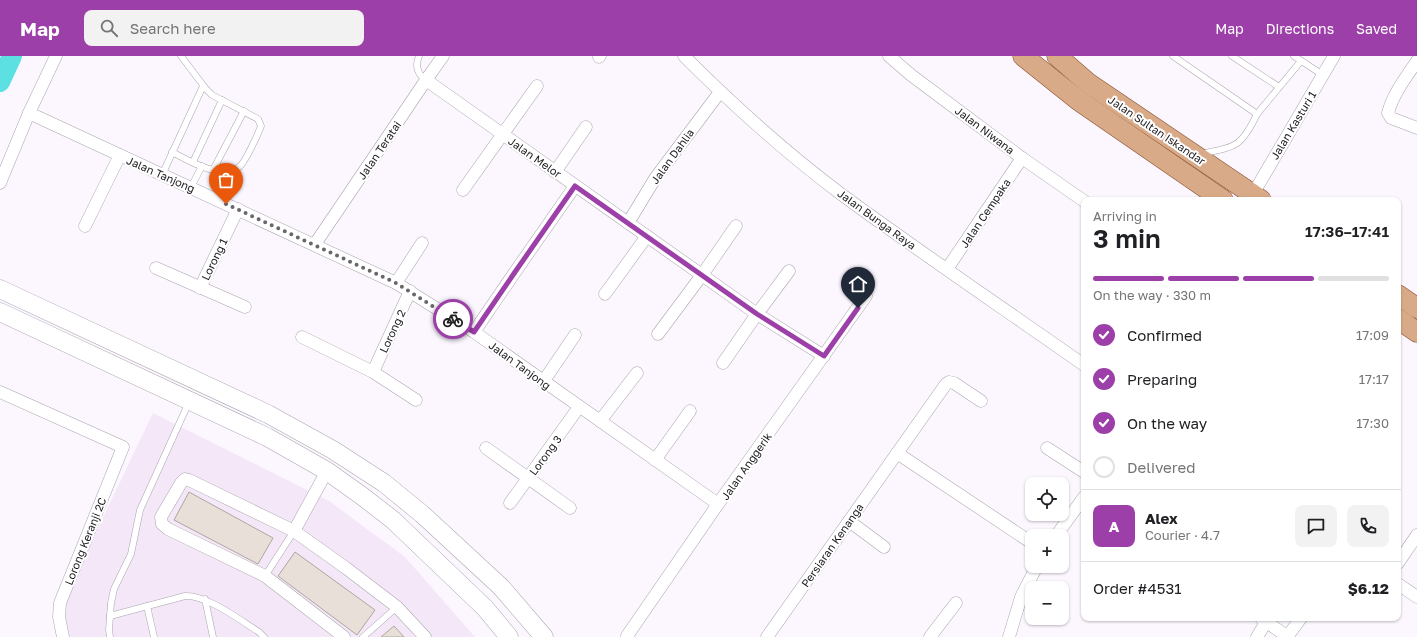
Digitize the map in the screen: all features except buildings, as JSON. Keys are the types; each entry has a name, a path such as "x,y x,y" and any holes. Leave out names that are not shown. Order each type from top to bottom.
{"main road":[{"name":"Jalan Sultan Iskandar","path":"1023,56 1078,100 1219,197"},
{"name":"Jalan Sultan Iskandar","path":"1057,56 1088,83 1257,197"},
{"path":"0,289 268,414 332,450 384,483 422,514 501,587 544,637"},
{"path":"0,312 267,436 327,471 393,520 485,608 510,637"},
{"path":"1401,321 1417,332"}],"street":[{"path":"0,183 29,113 56,56"},
{"name":"Jalan Teratai","path":"315,244 443,56"},
{"name":"Jalan Bunga Raya","path":"684,56 720,92 788,152 841,194 1081,363"},
{"name":"Jalan Niwana","path":"889,56 911,75 1022,158 1081,199"},
{"name":"Jalan Kasturi 1","path":"1257,197 1334,56"},
{"path":"1417,61 1402,82 1391,103 1388,113 1391,118 1417,128"},
{"name":"Jalan Melor","path":"426,80 757,314 824,356"},
{"path":"464,190 537,86"},
{"name":"Jalan Dahlia","path":"628,223 656,177 720,92"},
{"name":"Jalan Tanjong","path":"29,113 315,244 396,283 474,332 718,504"},
{"path":"555,172 586,127"},
{"path":"86,226 120,155"},
{"name":"Jalan Cempaka","path":"947,269 1022,158"},
{"path":"474,332 575,186"},
{"name":"Lorong 1","path":"200,288 238,209"},
{"path":"658,334 736,226"},
{"path":"606,294 647,236"},
{"path":"396,283 422,243"},
{"path":"156,268 245,307"},
{"path":"723,363 789,271"},
{"name":"Lorong 2","path":"373,372 410,291"},
{"name":"Jalan Anggerik","path":"627,636 718,504 866,296"},
{"path":"543,382 575,335"},
{"path":"302,337 373,372 416,400"},
{"path":"600,421 637,373"},
{"name":"Persiaran Kenanga","path":"768,637 946,384 949,382 954,383 981,401"},
{"name":"Lorong Keranji 2C","path":"1,396 123,447 60,604 59,617 63,637"},
{"name":"Lorong 3","path":"510,503 579,407"},
{"path":"655,460 690,411"},
{"path":"486,448 570,508"},
{"path":"1047,448 1081,470"},
{"path":"897,453 1025,538"},
{"path":"294,531 327,471"},
{"path":"344,637 265,576 168,529 162,524 161,517 181,483 185,479 189,480 294,531 397,607 425,637"},
{"path":"1061,529 1081,501"},
{"path":"849,521 884,547"},
{"path":"1401,559 1417,535"},
{"path":"1010,637 1021,597 1033,573"},
{"path":"1401,586 1417,597"},
{"path":"930,637 956,603"},
{"path":"1257,637 1264,621"},
{"path":"1265,621 1288,637 1299,621"}],"lane":[{"path":"172,152 213,170 232,170 241,166 258,135 261,126 258,119 212,95 203,86 181,56"},
{"path":"419,56 417,71 419,75 426,80"},
{"path":"1173,56 1257,114"},
{"path":"1232,56 1279,87"},
{"path":"1294,56 1323,75"},
{"path":"1195,155 1231,148 1241,141 1248,132 1257,114 1301,61"},
{"path":"162,174 203,86"},
{"path":"193,162 222,100"},
{"path":"213,170 244,111"},
{"path":"191,187 202,166"},
{"path":"110,637 109,630 111,603 114,589 131,554 140,510 190,400"},
{"path":"265,576 294,531"},
{"path":"110,616 193,595 205,599 259,632 264,637"},
{"path":"205,599 213,637"},
{"path":"147,606 154,637"},
{"path":"363,637 397,607"}],"shaded area":[{"path":"153,413 329,501 405,557 475,637 64,637 59,610"}],"waterway":[{"path":"0,82 12,56"}],"way so far":[{"path":"226,204 315,244 396,283 453,319"}],"route":[{"path":"453,319 474,332 575,186 757,314 824,356 858,308"}]}
